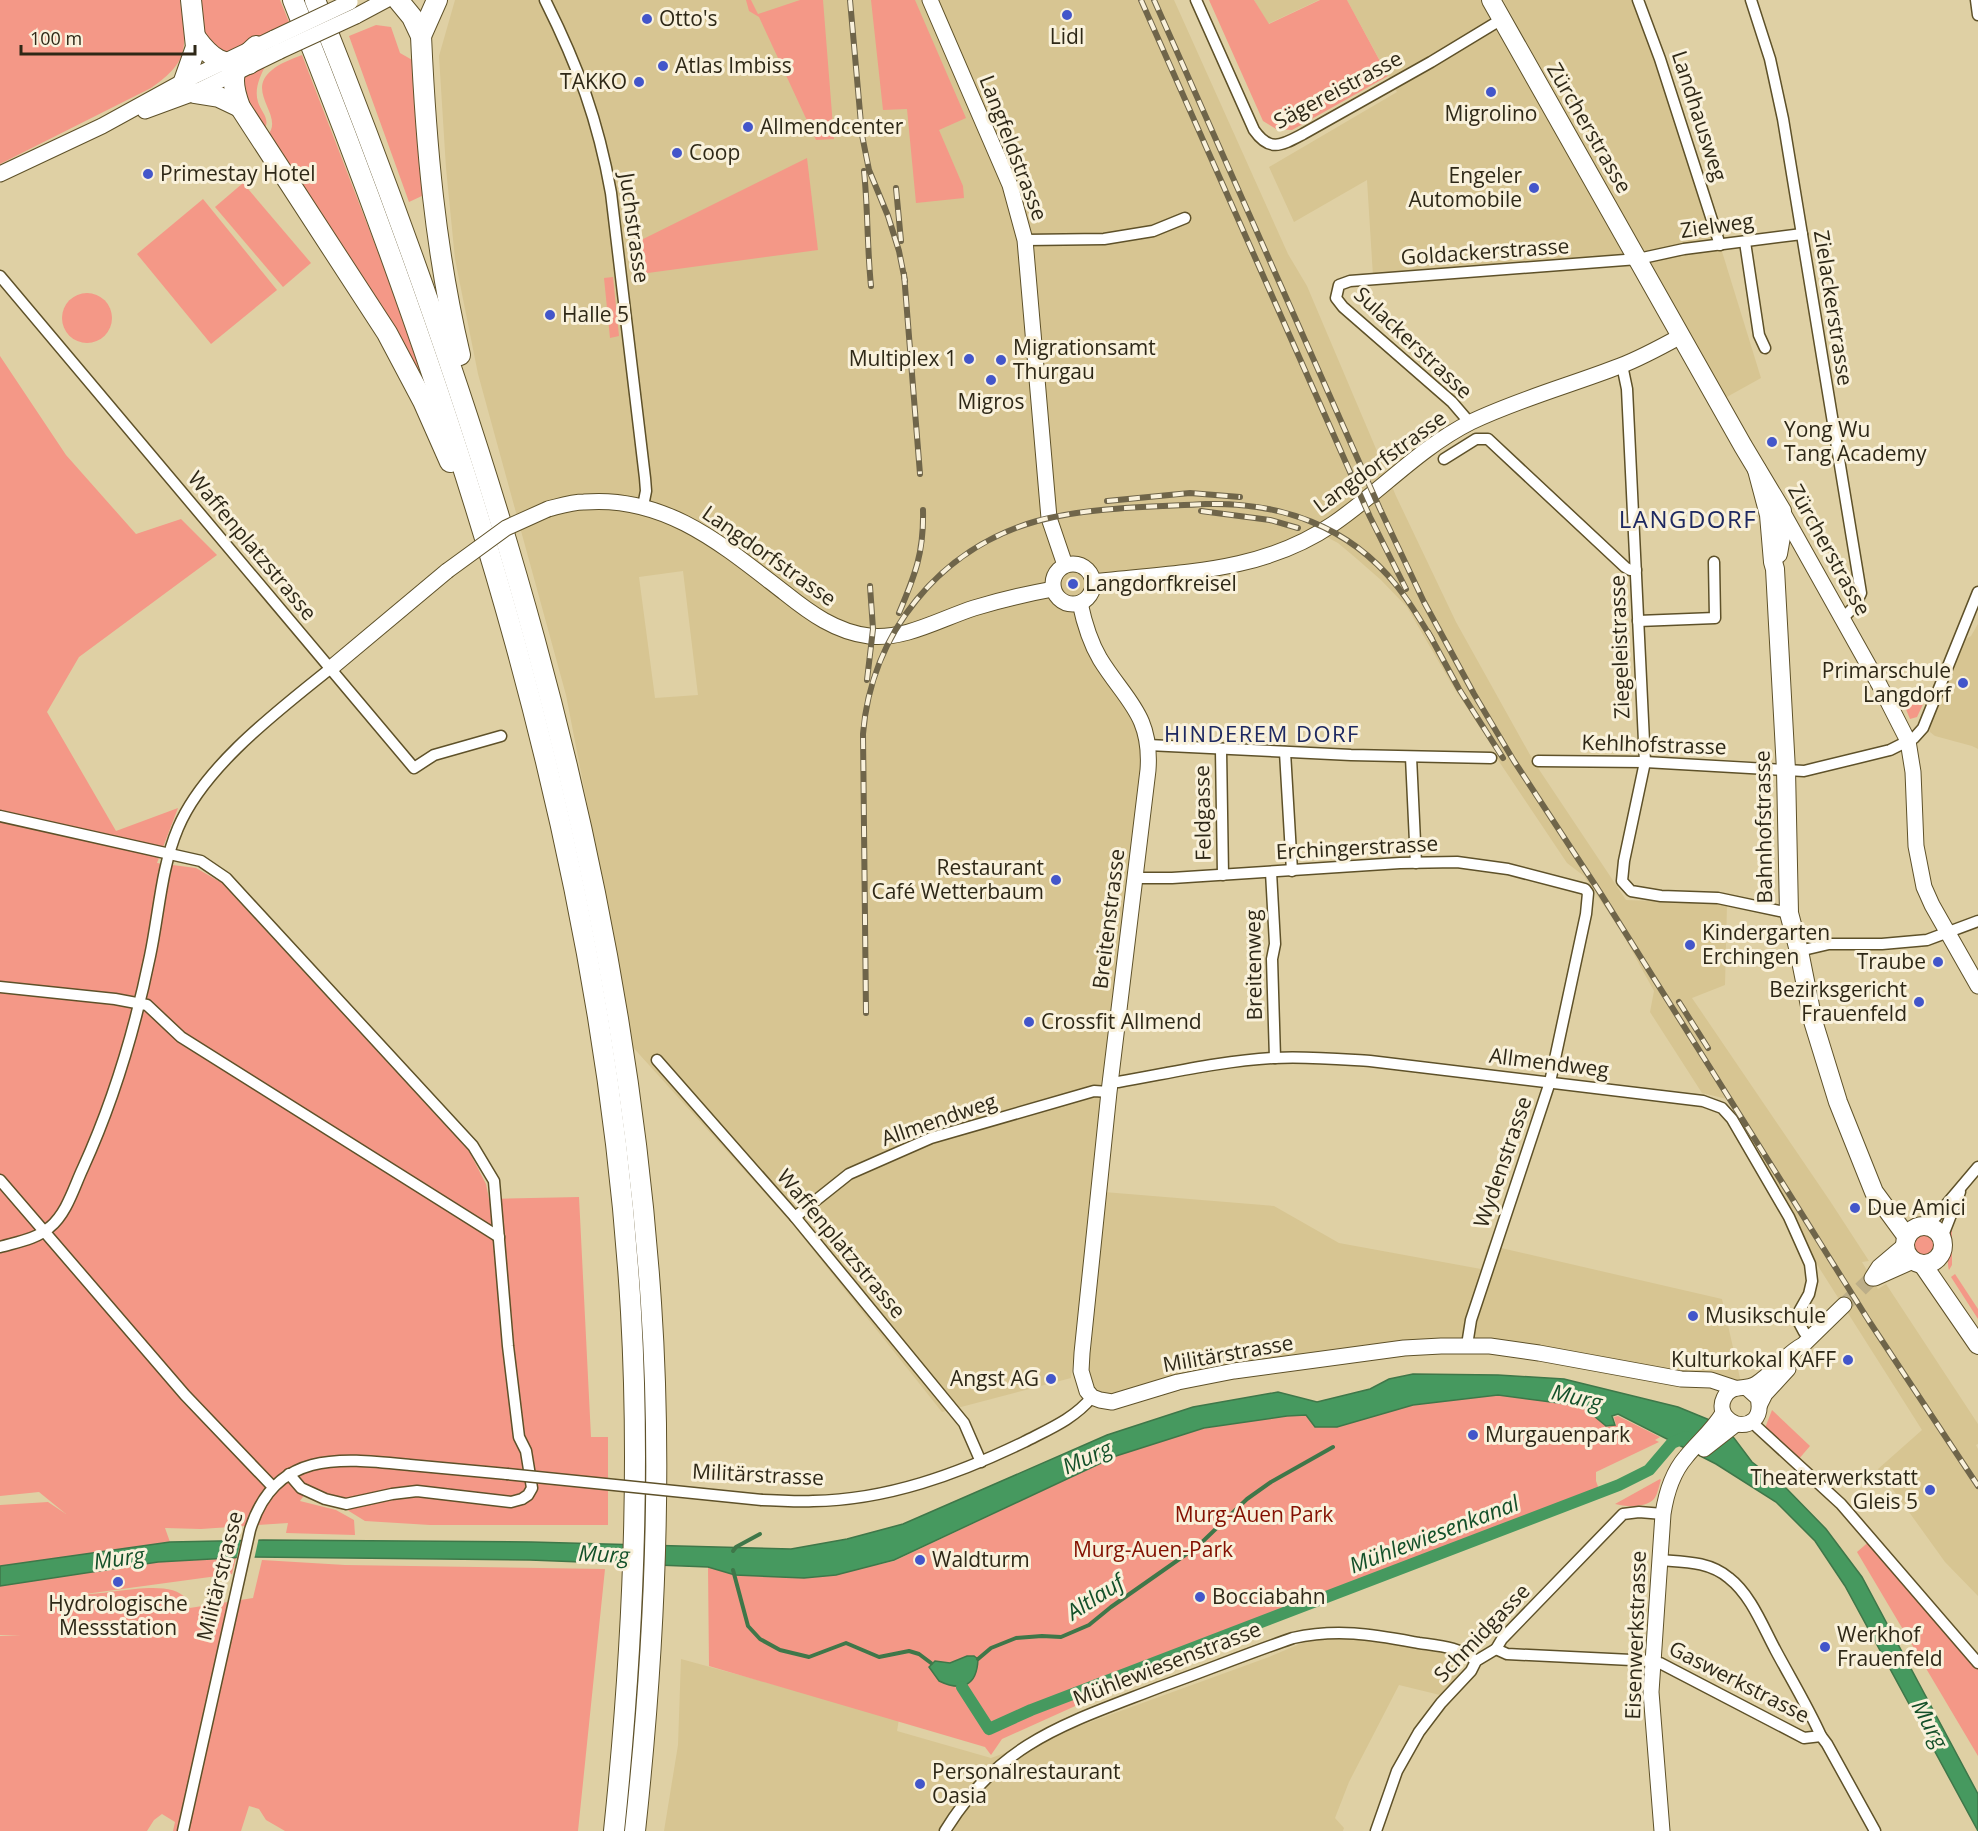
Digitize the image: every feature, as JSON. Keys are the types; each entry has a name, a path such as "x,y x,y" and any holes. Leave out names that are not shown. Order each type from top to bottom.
{"highway":[{"path":"191,0 196,38 189,87 219,96 240,107"},
{"path":"293,0 353,153 411,311 452,434 526,685 582,931 603,1056 619,1177 631,1309 636,1431 634,1587 614,1831"},
{"path":"315,0 390,190 435,315 485,469 521,587 571,780 603,929 618,1016 640,1179 650,1291 656,1414 654,1587 649,1684 635,1831"},
{"path":"388,0 412,17 421,36 438,246 485,469"},
{"path":"421,36 437,0"},
{"path":"196,38 207,52 240,62 234,86 240,107 357,284 401,357 423,401 487,547"}],"main road":[{"name":"Zürcherstrasse","path":"1491,0 1756,470 1782,511"},
{"name":"Bahnhofstrasse","path":"1756,470 1769,515 1775,569 1786,770 1789,913 1800,951 1816,1031 1841,1108 1874,1192 1943,1270 1978,1325"},
{"name":"Bahnhofstrasse","path":"1775,569 1782,531 1782,511"},
{"name":"Bahnhofstrasse","path":"1922,1245 1978,1345"}],"street":[{"path":"0,174 189,87 353,6 388,0"},
{"name":"Juchstrasse","path":"545,0 582,81 603,150 611,193 644,470 646,491 643,506"},
{"name":"Langfeldstrasse","path":"930,0 1010,186 1025,240 1049,518 1065,566"},
{"name":"Sägereistrasse","path":"1196,0 1254,130 1261,140 1271,146 1283,145 1431,62 1502,19"},
{"name":"Landhausweg","path":"1638,0 1660,59 1720,245"},
{"name":"Zielackerstrasse","path":"1751,0 1770,59 1784,119 1861,594 1855,606 1842,619"},
{"path":"1976,0 1978,15"},
{"path":"1025,240 1104,239 1154,231 1185,218"},
{"name":"Zielweg","path":"1638,259 1684,249 1802,234"},
{"path":"1746,242 1759,334 1765,348"},
{"name":"Goldackerstrasse","path":"1337,289 1344,282 1350,281 1638,259"},
{"name":"Waffenplatzstrasse","path":"0,276 414,768 434,755 501,736"},
{"name":"Sulackerstrasse","path":"1337,289 1336,298 1343,307 1452,402 1470,423"},
{"name":"Langdorfstrasse","path":"1093,582 1242,564 1285,550 1332,525 1408,463 1470,423 1622,365 1681,336"},
{"name":"Ziegeleistrasse","path":"1622,365 1627,389 1645,762 1624,861 1622,881 1631,891 1661,896 1718,898 1789,913"},
{"path":"1444,459 1476,439 1488,438 1625,567 1636,570"},
{"name":"Langdorfstrasse","path":"331,668 447,571 506,528 548,509 590,501 643,506 661,511 688,524 715,540 819,618 847,631 869,636 896,634 918,629 974,608 1053,589"},
{"name":"Zürcherstrasse","path":"1782,511 1880,686 1908,741 1913,772 1916,846 1920,873 1932,905 1978,986"},
{"path":"1638,621 1715,618 1714,562"},
{"path":"1071,564 1088,571 1093,582 1088,597 1080,603 1073,604 1060,600 1053,589 1056,573 1071,564"},
{"path":"1908,741 1919,734 1928,718 1978,592"},
{"name":"Breitenstrasse","path":"1080,603 1095,649 1139,714 1148,745 1148,770 1110,1087 1082,1353 1083,1383 1092,1396"},
{"path":"0,1247 26,1240 44,1231 59,1217 103,1124 125,1059 140,1004 169,854 178,828 192,800 214,773 261,727 331,668"},
{"name":"Kehlhofstrasse","path":"1538,761 1645,762 1804,771 1890,750 1908,741"},
{"path":"1148,745 1221,750 1491,758"},
{"name":"Feldgasse","path":"1221,750 1223,875"},
{"path":"1285,752 1292,871"},
{"path":"1411,757 1416,863"},
{"path":"0,816 201,861 226,878 473,1146 494,1181 508,1346 519,1437 526,1451 532,1488 528,1495 511,1502 410,1492 346,1504 325,1499 301,1488 289,1474"},
{"name":"Erchingerstrasse","path":"1134,879 1457,862 1492,866 1580,887"},
{"name":"Breitenweg","path":"1271,872 1275,944 1272,959 1275,1058"},
{"name":"Wydenstrasse","path":"1467,1345 1469,1326 1550,1082 1586,914 1588,893 1580,887"},
{"path":"1800,951 1829,944 1882,944 1927,940 1978,921"},
{"path":"0,987 40,990 147,1005 182,1037 499,1237"},
{"name":"Allmendweg","path":"795,1217 849,1174 931,1138 1110,1087 1118,1082 1238,1061 1275,1058 1370,1061 1550,1082 1703,1101 1722,1108 1732,1119 1764,1172 1789,1217 1810,1264 1812,1281 1809,1293 1796,1317 1807,1341"},
{"name":"Waffenplatzstrasse","path":"657,1060 795,1217 964,1423 981,1462"},
{"path":"1922,1245 1963,1184 1978,1167"},
{"path":"0,1180 185,1395 273,1487"},
{"path":"1922,1245 1963,1184"},
{"path":"1807,1341 1800,1356 1765,1394 1757,1416 1753,1420 1743,1425 1727,1416 1727,1393 1765,1378 1844,1305"},
{"name":"Militärstrasse","path":"183,1831 250,1530 261,1503 273,1487 289,1474 308,1465 346,1459 762,1500 814,1501 886,1493 981,1462 1067,1421 1085,1406 1092,1396 1112,1402 1178,1383 1234,1371 1404,1348 1467,1345 1539,1353 1681,1379 1711,1380 1741,1388"},
{"name":"Militärstrasse","path":"1681,1379 1709,1389 1727,1416"},
{"path":"1741,1388 1756,1394 1760,1404"},
{"name":"Eisenwerkstrasse","path":"1662,1831 1651,1692 1643,1659 1659,1560 1663,1514 1668,1491 1674,1478 1727,1416"},
{"path":"1753,1420 1757,1427 1841,1504 1978,1663"},
{"name":"Schmidgasse","path":"1376,1831 1401,1763 1419,1732 1441,1703 1471,1671 1476,1661 1496,1649 1502,1639 1623,1514 1639,1512 1663,1514"},
{"name":"Gaswerkstrasse","path":"1659,1560 1704,1565 1729,1577 1738,1586 1765,1630 1875,1831"},
{"name":"Mühlewiesenstrasse","path":"945,1831 960,1806 990,1774 1032,1741 1096,1712 1293,1638 1323,1632 1377,1634 1459,1650 1476,1661"},
{"name":"Gaswerkstrasse","path":"1496,1649 1507,1654 1643,1659 1660,1663 1804,1738 1821,1736"}],"shaded area":[{"path":"455,0 1174,0 1288,254 1307,286 1396,496 1456,622 1534,762 1626,900 1727,904 1725,985 1692,998 1869,1261 1862,1262 1878,1289 1886,1284 1978,1424 1978,1444 1976,1445 1978,1449 1978,1596 1945,1562 1878,1469 1922,1430 1818,1266 1784,1197 1727,1099 1702,1093 1650,1012 1654,991 1621,931 1584,876 1567,863 1494,754 1496,752 1454,688 1407,607 1381,580 1338,543 1319,533 1285,550 1093,582 1080,603 1084,621 1152,743 1104,1192 1274,1206 1339,1243 1481,1269 1488,1245 1722,1299 1742,1387 1467,1345 1256,1368 1124,1399 1087,1390 1091,1192 1071,1378 942,1412 790,1221 630,1044 621,978 566,695 478,374 455,259 446,168 439,56","holes":["683,571 698,695 655,698 639,577"]},
{"path":"1254,0 1319,0 1268,24"},
{"path":"1347,0 1490,0 1638,259 1373,276 1367,180 1294,222 1269,167 1397,92"},
{"path":"1503,0 1635,0 1720,245 1761,378 1725,398"},
{"name":"Primarschule Langdorf","path":"1978,624 1978,749 1935,736 1930,732 1930,725 1964,640 1971,636"},
{"path":"1333,1638 1357,1638 1448,1653 1457,1658 1459,1675 1440,1695 1399,1685 1349,1782 1335,1818 1344,1828 1343,1831 664,1831 678,1745 681,1659 899,1719 897,1731 991,1758 1302,1643"}],"green space":[{"path":"0,0 180,0 184,40 180,60 174,69 151,88 0,164"},
{"path":"197,0 280,0 289,22 221,55 204,33"},
{"path":"746,0 751,0 758,14 800,0 823,0 834,139 816,140 759,17 749,11"},
{"path":"871,0 915,0 966,118 939,130 963,186 964,198 916,203 907,109 883,110"},
{"path":"1209,0 1254,0 1269,24 1320,0 1347,0 1388,76 1292,130 1276,129 1263,121"},
{"path":"376,25 391,27 400,53 414,61 424,195 409,202 349,36"},
{"path":"302,55 386,273 432,406 267,136 272,128 272,120 263,95 262,87 265,78 279,65"},
{"path":"266,65 257,87 258,102 266,118 265,128 251,114 240,79"},
{"path":"807,158 818,250 633,275 631,245"},
{"path":"243,183 311,263 283,287 215,207"},
{"path":"203,199 277,290 211,344 137,254"},
{"path":"613,277 619,336 610,338 604,278"},
{"path":"87,293 105,300 112,318 105,336 87,343 69,336 62,318 69,300"},
{"path":"0,356 66,455 136,534 181,519 217,555 79,657 47,712 116,831 178,808 157,863 196,868 222,883 469,1151 486,1184 489,1199 579,1197 591,1437 608,1437 608,1525 430,1525 365,1521 310,1487 300,1501 336,1510 354,1520 355,1535 286,1533 288,1523 201,1529 165,1528 170,1542 0,1566 0,1505 48,1502 66,1514 39,1492 0,1496"},
{"path":"1925,700 1917,717 1910,719 1905,707"},
{"path":"1952,1222 1952,1265 1949,1270 1948,1246"},
{"path":"1924,1235 1931,1238 1934,1245 1931,1252 1924,1255 1917,1252 1914,1245 1917,1238"},
{"path":"1955,1274 1978,1309 1978,1319 1951,1277"},
{"name":"Murg-Auen-Park","path":"1498,1395 1582,1406 1607,1427 1616,1425 1614,1417 1618,1416 1660,1437 1655,1440 1659,1442 1596,1472 1596,1481 1601,1495 1306,1602 1002,1739 991,1755 985,1747 709,1666 708,1567 877,1565 894,1561 1116,1456 1205,1428 1306,1415 1337,1427 1413,1405"},
{"path":"1772,1410 1810,1446 1798,1460 1765,1428"},
{"path":"1660,1479 1656,1495 1650,1502 1636,1506 1615,1504"},
{"path":"1872,1539 1978,1663 1978,1756 1857,1552"},
{"path":"236,1558 232,1574 85,1594 167,1589 186,1599 182,1607 177,1610 253,1598 262,1560 345,1565 605,1569 578,1831 285,1831 266,1820 259,1809 249,1806 241,1831 173,1831 175,1822 162,1814 154,1820 147,1831 0,1831 0,1636 21,1635 0,1635 0,1586 158,1562"}],"water":[{"name":"Murg","path":"1413,1374 1498,1375 1564,1379 1678,1407 1712,1421 1734,1438 1752,1462 1787,1489 1826,1529 1862,1577 1978,1794 1978,1831 1845,1586 1815,1541 1776,1502 1716,1464 1618,1414 1612,1416 1615,1425 1606,1426 1582,1406 1498,1395 1413,1405 1337,1427 1315,1427 1306,1415 1204,1428 1116,1456 894,1560 836,1575 804,1578 735,1575 708,1567 530,1560 247,1557 158,1562 0,1586 0,1566 170,1542 263,1540 531,1542 791,1549 847,1539 903,1524 1107,1435 1193,1407 1278,1392 1317,1402 1370,1389 1389,1379"},
{"path":"967,1656 974,1656 978,1659 977,1668 971,1681 961,1686 939,1681 929,1667 935,1661 950,1663"}],"pier":[{"path":"242,1537 259,1537 254,1560 236,1561"}],"waterway":[{"name":"Mühlewiesenkanal","path":"962,1687 989,1729 1031,1710 1619,1485 1649,1470 1672,1443 1686,1437"},
{"name":"Altlauf","path":"978,1659 991,1648 1016,1638 1061,1637 1089,1625 1198,1546 1247,1499 1271,1482 1333,1447"},
{"path":"733,1551 760,1534"},
{"name":"Altlauf","path":"733,1570 748,1626 760,1639 780,1650 809,1657 846,1643 879,1657 909,1651 919,1654 931,1663"}],"tunnel":[{"path":"1844,1305 1872,1278"}],"railway":[{"path":"850,0 862,135 869,170 888,216 905,281"},
{"path":"1141,0 1370,517 1406,589"},
{"path":"1154,0 1380,509 1424,602 1474,694 1514,761 1601,894 1869,1321 1978,1486"},
{"path":"864,171 871,286"},
{"path":"896,188 901,241"},
{"path":"904,274 920,474"},
{"path":"1107,501 1190,493 1240,497"},
{"path":"866,1013 863,734 869,697 880,662 896,629 917,600 941,574 970,551 1002,534 1037,521 1077,513 1121,508 1206,504 1233,504 1260,508 1286,513 1311,522 1357,547 1396,585 1432,639"},
{"path":"899,613 910,587 920,551 923,510"},
{"path":"1201,511 1270,520 1298,528"},
{"path":"867,680 873,629 870,586"},
{"path":"1428,632 1459,689 1503,758"},
{"path":"1679,1002 1708,1048"}],"place":[{"name":"Lidl","path":"1067,15"},
{"name":"Otto's","path":"647,19"},
{"name":"Atlas Imbiss","path":"663,66"},
{"name":"TAKKO","path":"639,82"},
{"name":"Migrolino","path":"1491,92"},
{"name":"Allmendcenter","path":"748,127"},
{"name":"Coop","path":"677,153"},
{"name":"Primestay Hotel","path":"148,174"},
{"name":"Engeler Automobile","path":"1534,188"},
{"name":"Halle 5","path":"550,315"},
{"name":"Multiplex 1","path":"969,359"},
{"name":"Migrationsamt Thurgau","path":"1001,360"},
{"name":"Migros","path":"991,380"},
{"name":"Yong Wu Tang Academy","path":"1772,442"},
{"name":"Langdorfkreisel","path":"1073,584"},
{"name":"Primarschule Langdorf","path":"1963,683"},
{"name":"Restaurant Café Wetterbaum","path":"1056,880"},
{"name":"Kindergarten Erchingen","path":"1690,945"},
{"name":"Traube","path":"1938,962"},
{"name":"Bezirksgericht Frauenfeld","path":"1919,1002"},
{"name":"Crossfit Allmend","path":"1029,1022"},
{"name":"Due Amici","path":"1855,1208"},
{"name":"Musikschule","path":"1693,1316"},
{"name":"Kulturkokal KAFF","path":"1848,1360"},
{"name":"Angst AG","path":"1051,1379"},
{"name":"Murgauenpark","path":"1473,1435"},
{"name":"Theaterwerkstatt Gleis 5","path":"1930,1490"},
{"name":"Waldturm","path":"920,1560"},
{"name":"Hydrologische Messstation","path":"118,1582"},
{"name":"Bocciabahn","path":"1200,1597"},
{"name":"Werkhof Frauenfeld","path":"1825,1647"},
{"name":"Personalrestaurant Oasia","path":"920,1784"}],"district":[{"name":"LANGDORF","path":"1688,520"},
{"name":"HINDEREM DORF","path":"1262,734"}],"park label":[{"name":"Murg-Auen Park","path":"1254,1515"}]}
